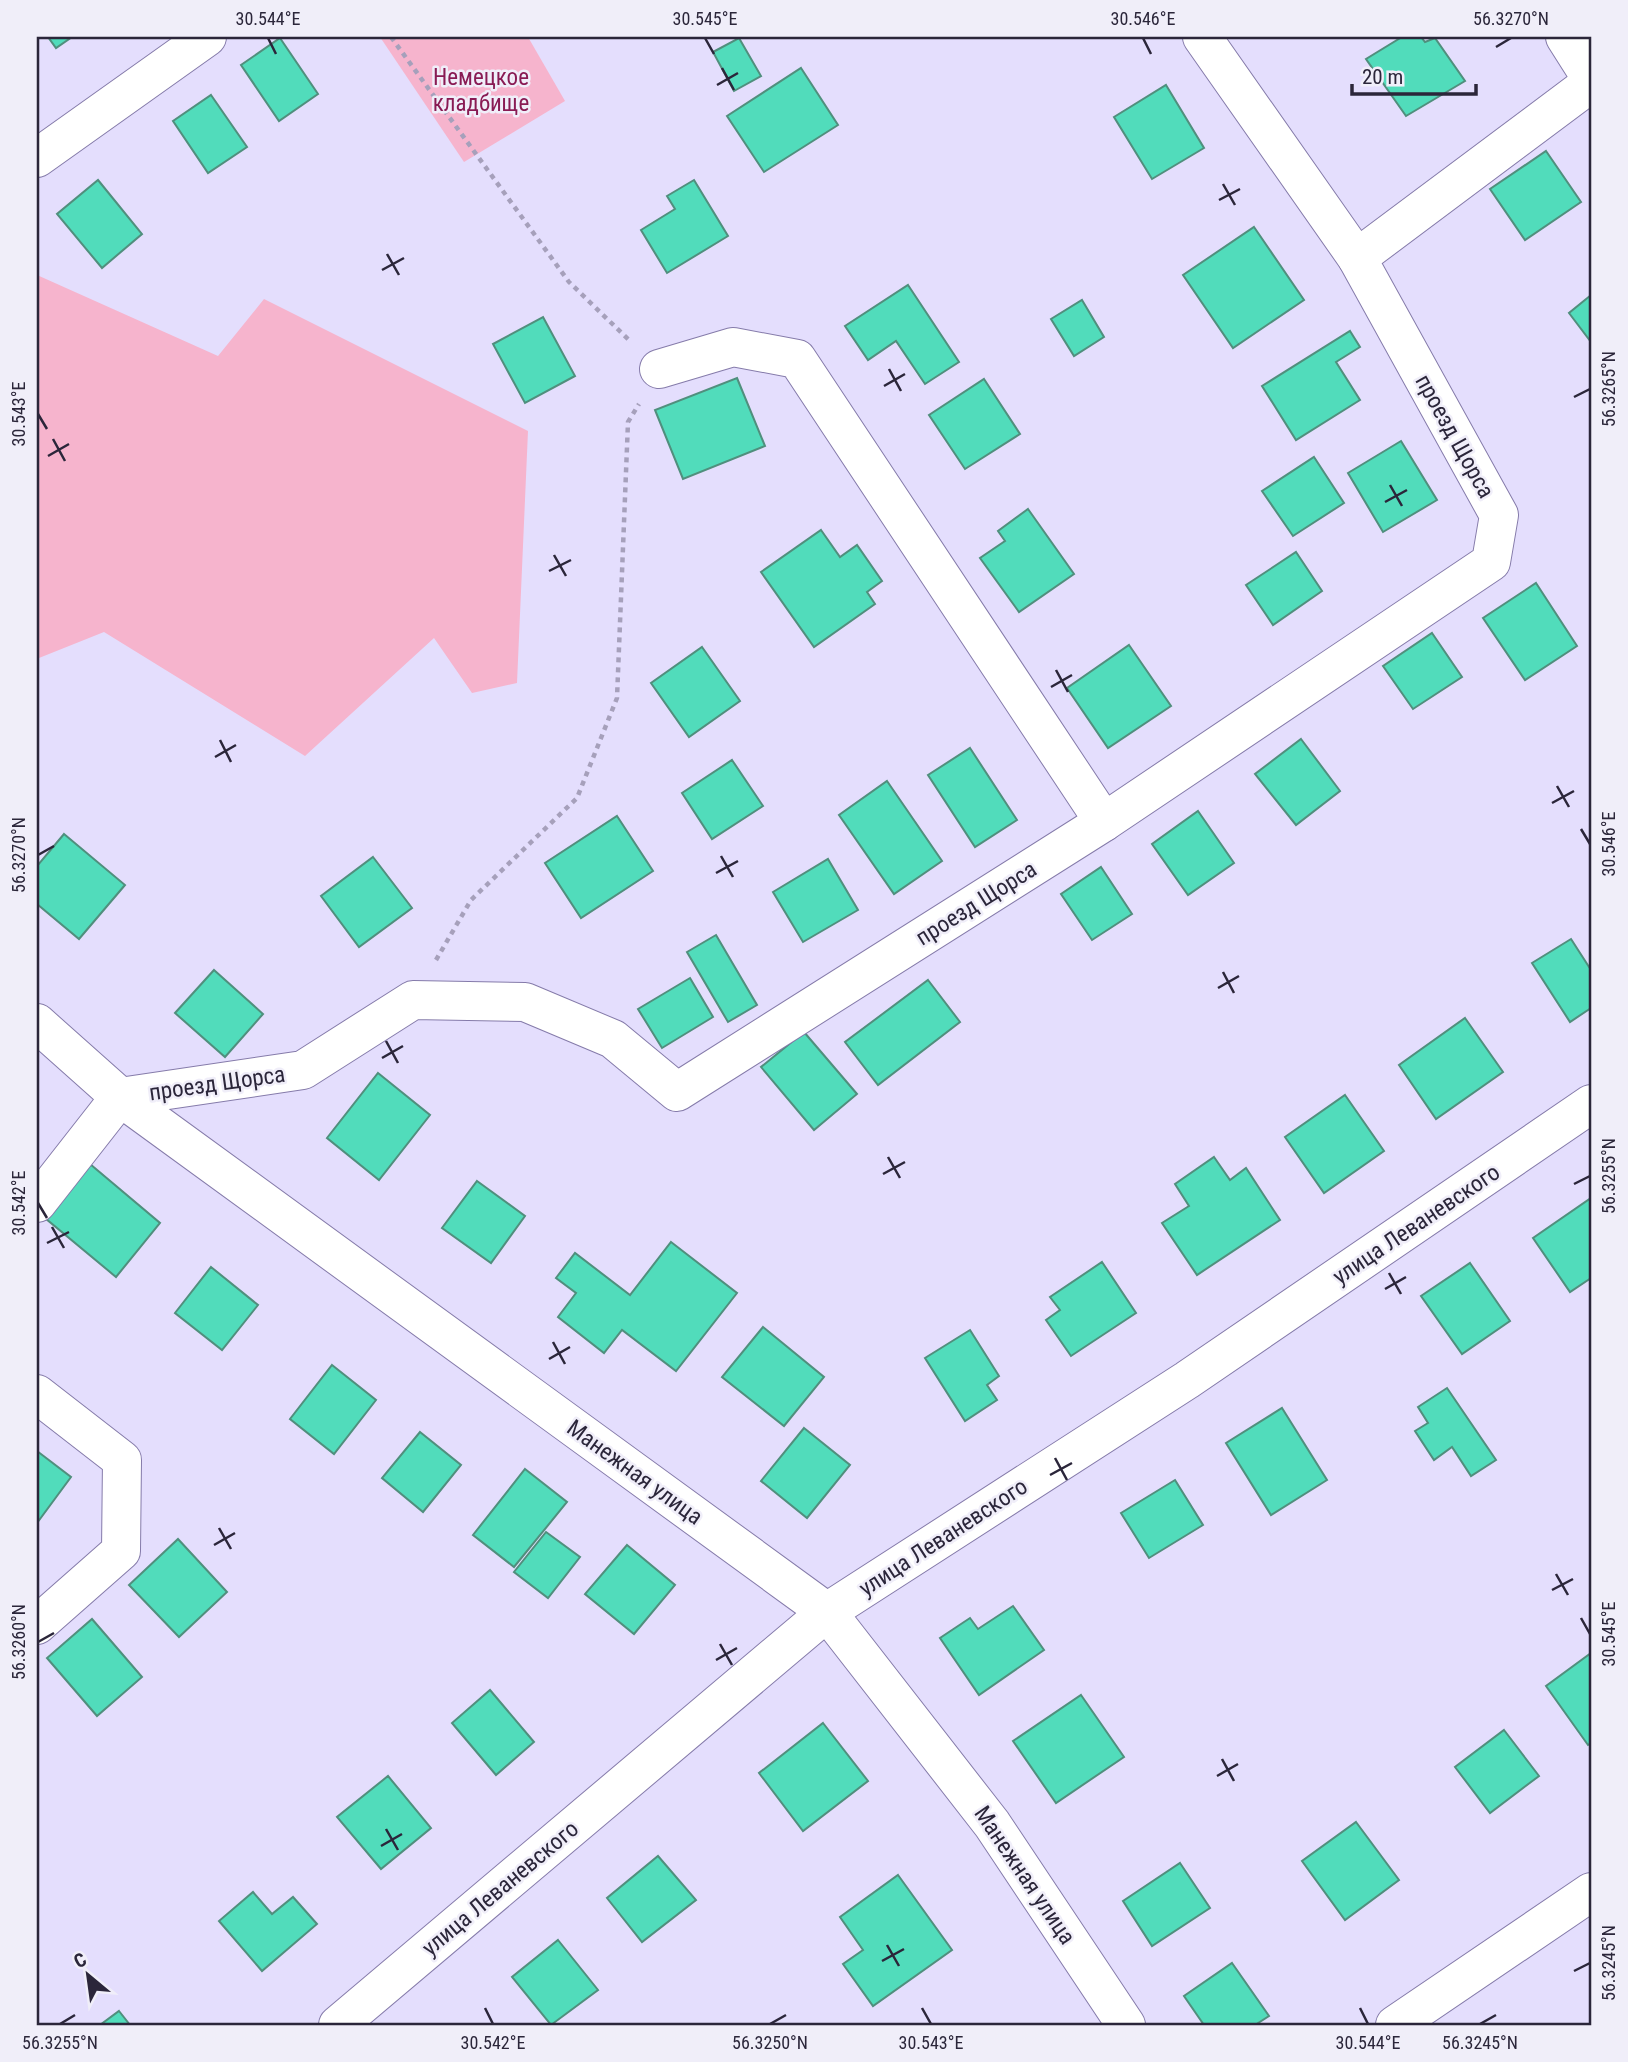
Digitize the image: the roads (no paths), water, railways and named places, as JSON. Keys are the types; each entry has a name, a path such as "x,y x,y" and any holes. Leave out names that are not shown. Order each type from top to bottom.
{"street":[{"path":"37,158 207,37"},
{"name":"проезд Щорса","path":"120,1097 303,1070 413,1000 525,1002 613,1039 677,1092 1104,822 1491,562 1499,515 1357,258 1202,37"},
{"path":"1566,37 1591,78"},
{"path":"1357,258 1591,83"},
{"path":"659,369 733,347 797,359 1104,822"},
{"name":"Манежная улица","path":"37,1023 120,1097 827,1612 992,1824 1126,2025"},
{"path":"37,1203 120,1097"},
{"name":"улица Леваневского","path":"338,2025 827,1612 1187,1380 1591,1104"},
{"path":"37,1394 122,1460 121,1551 37,1625"},
{"path":"1395,2025 1591,1892"}],"park label":[{"name":"Немецкое кладбище","path":"481,90"}]}
